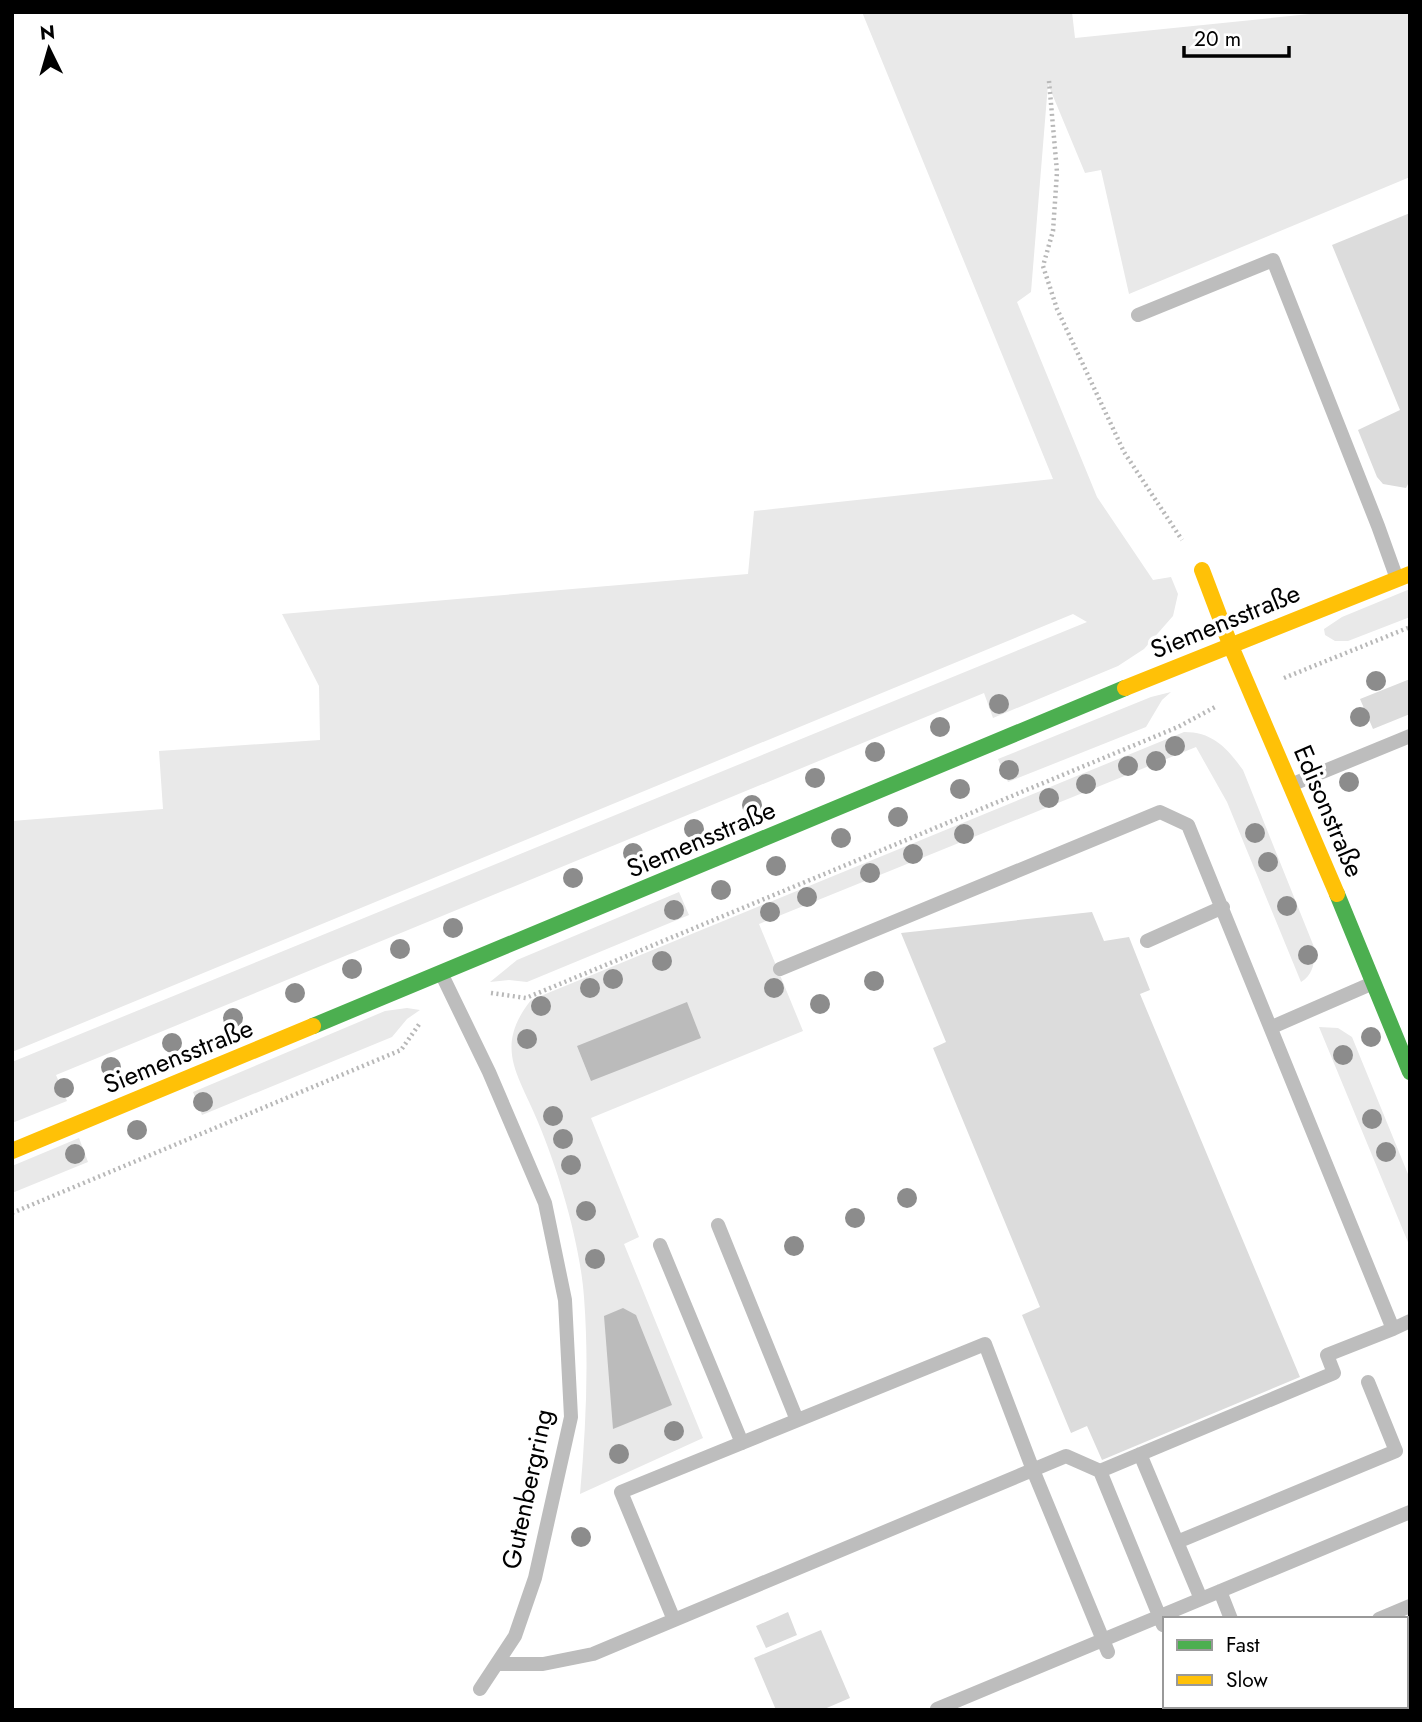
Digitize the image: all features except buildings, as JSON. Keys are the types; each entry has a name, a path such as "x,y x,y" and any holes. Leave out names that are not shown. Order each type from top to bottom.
{"street":[{"name":"Edisonstraße","path":"1202,570 1230,643 1373,982 1394,1019 1410,1072"},
{"name":"Siemensstraße","path":"12,1151 1230,643 1403,577"}],"lane":[{"path":"1138,316 1273,260 1378,526 1403,577"},
{"path":"1292,785 1410,736"},
{"path":"780,968 1160,812 1188,825 1393,1329"},
{"path":"1147,941 1223,907"},
{"name":"Gutenbergring","path":"441,974 489,1072 545,1203 565,1300 572,1417 535,1578 515,1636 480,1689"},
{"path":"1272,1027 1373,982"},
{"path":"718,1225 797,1420"},
{"path":"660,1245 742,1443"},
{"path":"1100,1471 1334,1373 1327,1355 1410,1321"},
{"path":"674,1620 621,1492 985,1344 1033,1470 1106,1646"},
{"path":"1177,1542 1396,1451 1368,1382"},
{"path":"1140,1454 1201,1599"},
{"path":"497,1664 543,1664 593,1654 1066,1456 1100,1471 1161,1621 1106,1646 937,1709"},
{"path":"1168,1617 1201,1599 1410,1512"},
{"path":"1220,1591 1230,1617"},
{"path":"1384,1617 1410,1606"}],"path":[{"path":"1049,81 1057,172 1053,231 1043,266 1057,309 1124,452 1202,570"},
{"path":"1286,677 1410,627"},
{"path":"12,1213 401,1050 423,1020 457,1005 488,992 526,998 1178,727 1219,705"}],"shaded area":[{"path":"862,12 1072,12 1075,38 1330,12 1410,12 1410,177 1129,294 1101,170 1085,173 1048,84 1031,292 1017,302 1097,497 1153,580 1171,577 1178,594 1173,616 1144,649 1118,666 993,718 984,693 56,1075 67,1101 12,1123 12,1062 1087,622 1073,614 12,1052 12,821 163,809 159,751 320,740 319,686 282,614 748,574 754,511 1053,479"},
{"path":"1410,589 1410,617 1348,641 1335,641 1325,635 1324,629 1342,617"},
{"path":"1171,692 1162,700 1146,727 1008,782 998,759 1151,697"},
{"path":"1184,732 1211,738 1231,755 1243,770 1314,947 1314,962 1309,975 1301,982 1227,802 1196,747 759,924 803,1031 591,1118 639,1237 624,1244 703,1438 580,1494 587,1371 582,1276 561,1185 513,1061 513,1033 531,1000"},
{"path":"679,892 689,915 527,982 490,982 517,960"},
{"path":"687,1002 701,1038 591,1081 577,1046"},
{"path":"407,1008 420,1010 407,1019 392,1037 202,1115 193,1092 385,1011"},
{"path":"1319,1027 1338,1028 1352,1037 1410,1179 1410,1247"},
{"path":"79,1138 88,1162 12,1193 12,1166"},
{"path":"623,1308 636,1315 672,1405 613,1429 604,1316"}],"traffic: fast":[{"path":"313,1026 1125,688"},
{"path":"1337,894 1410,1072"}],"traffic: slow":[{"path":"1202,570 1230,644 1337,894"},
{"path":"1125,688 1410,574"},
{"path":"12,1151 313,1026"}]}
